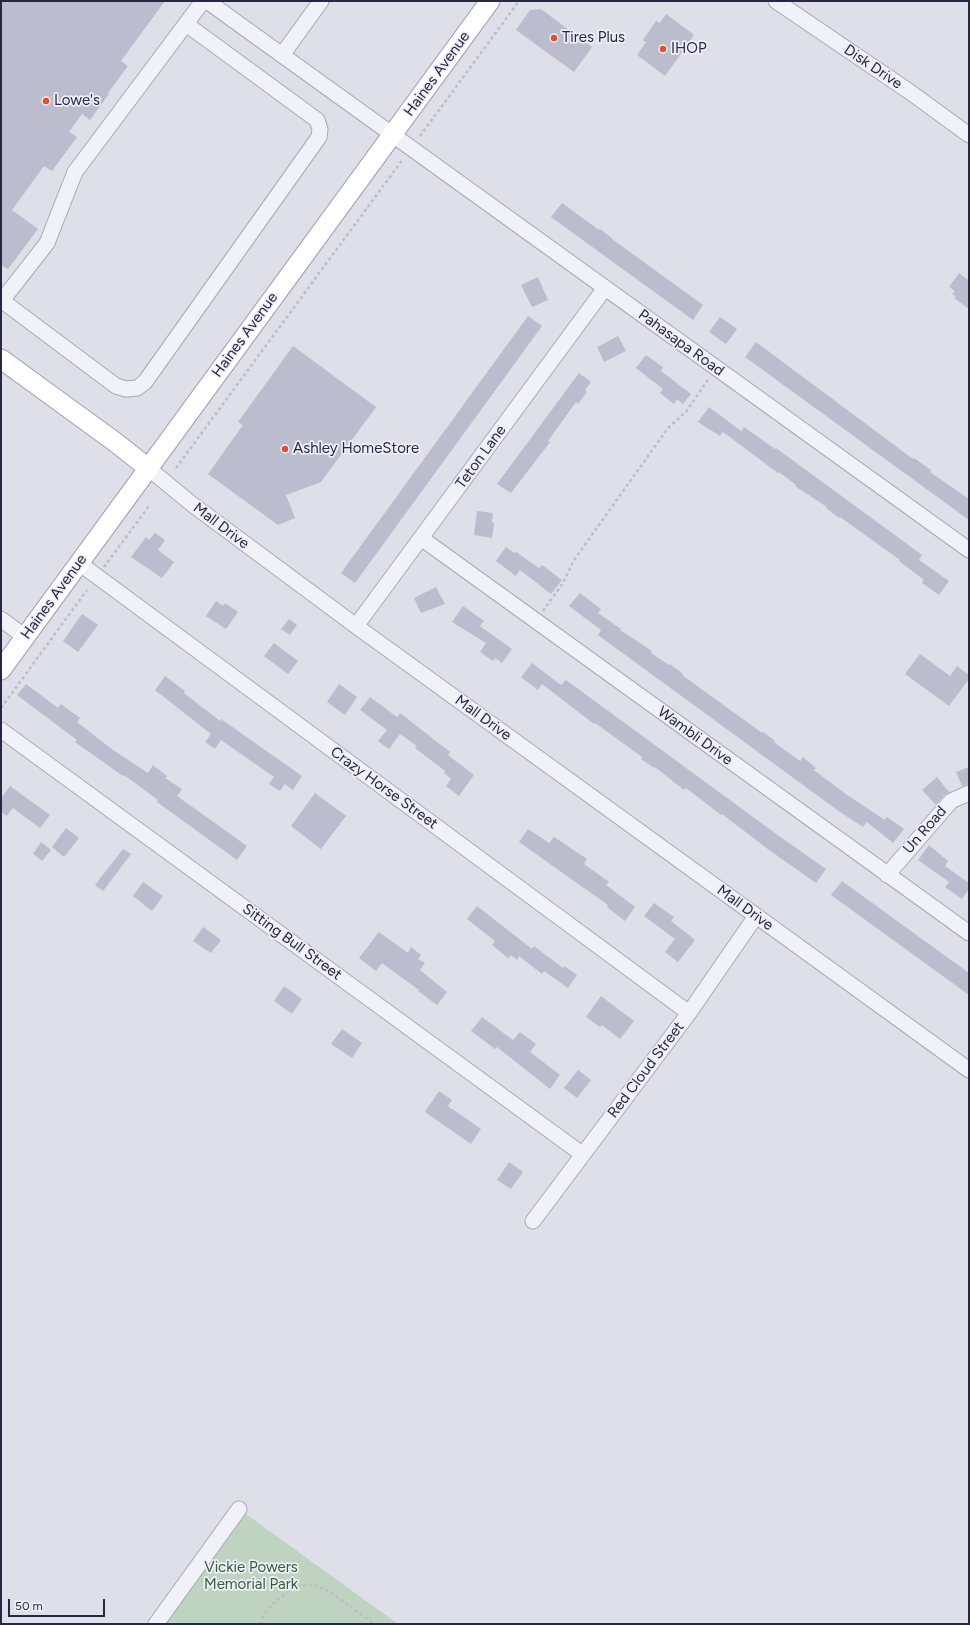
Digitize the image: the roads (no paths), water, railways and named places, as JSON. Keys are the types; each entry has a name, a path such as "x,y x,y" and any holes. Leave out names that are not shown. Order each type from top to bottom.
{"main road":[{"name":"Haines Avenue","path":"1,670 490,1"},
{"name":"Mall Drive","path":"1,359 115,442 148,468"}],"street":[{"path":"186,24 316,120 320,129 319,137 145,382 137,388 126,389 116,386 1,301 47,243 75,172 203,1"},
{"name":"Pahasapa Road","path":"207,1 969,550"},
{"path":"282,55 321,1"},
{"name":"Disk Drive","path":"776,1 910,92 969,135"},
{"name":"Teton Lane","path":"356,626 605,288"},
{"name":"Mall Drive","path":"148,468 193,505 356,626 969,1070"},
{"name":"Wambli Drive","path":"421,538 969,933"},
{"name":"Crazy Horse Street","path":"79,563 688,1013"},
{"path":"1,619 25,637"},
{"name":"Sitting Bull Street","path":"1,730 582,1154"},
{"name":"Un Road","path":"887,875 951,801 969,792"},
{"name":"Red Cloud Street","path":"533,1221 688,1013 756,916"},
{"path":"156,1624 239,1509"}],"place":[{"name":"Tires Plus","path":"554,38"},
{"name":"IHOP","path":"663,49"},
{"name":"Lowe's","path":"46,101"},
{"name":"Ashley HomeStore","path":"285,449"}],"park label":[{"name":"Vickie Powers Memorial Park","path":"251,1576"}]}
